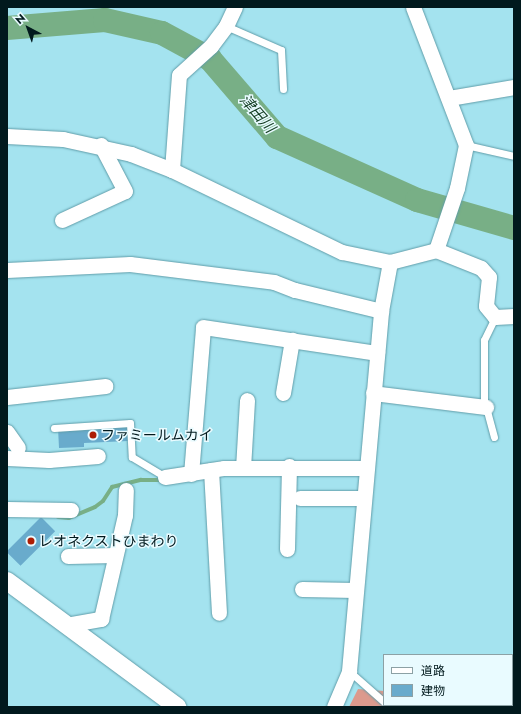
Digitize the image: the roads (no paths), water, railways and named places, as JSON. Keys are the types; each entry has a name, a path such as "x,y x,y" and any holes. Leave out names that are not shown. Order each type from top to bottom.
{"street":[{"path":"172,170 179,75 211,46 226,26 235,7"},
{"path":"412,7 449,98 466,145 457,188 442,228 436,250"},
{"path":"449,98 514,87"},
{"path":"7,136 63,139 101,145 131,154 172,170 342,252 390,262 436,250 481,268 489,277 486,306 495,317 514,316"},
{"path":"62,220 125,191 101,145"},
{"path":"334,707 349,671 365,468 381,311 390,262"},
{"path":"7,270 138,265 274,282 295,290 381,311"},
{"path":"191,474 203,327 377,354"},
{"path":"283,393 292,340"},
{"path":"7,397 105,386"},
{"path":"373,393 486,407"},
{"path":"243,468 247,400"},
{"path":"7,432 12,453 50,466 98,456"},
{"path":"165,477 211,470 243,468 289,466 365,468"},
{"path":"287,549 289,466"},
{"path":"211,470 219,613"},
{"path":"66,625 101,619 115,555 120,515 126,490"},
{"path":"300,498 363,498"},
{"path":"7,509 71,510"},
{"path":"68,556 115,555"},
{"path":"7,581 177,707"},
{"path":"302,589 355,590"}],"lane":[{"path":"226,26 281,50 283,89"},
{"path":"466,145 514,156"},
{"path":"494,437 486,407 484,340 495,317"},
{"path":"54,428 130,424 132,457 165,477"},
{"path":"349,671 381,696"}],"waterway":[{"name":"津田川","path":"7,28 105,20 162,33 210,59 277,137 417,200 514,228"},
{"path":"58,517 69,518 95,507 103,501 112,487 141,480 159,480"}],"place":[{"name":"ファミールムカイ","path":"93,435"},
{"name":"レオネクストひまわり","path":"31,541"}]}
